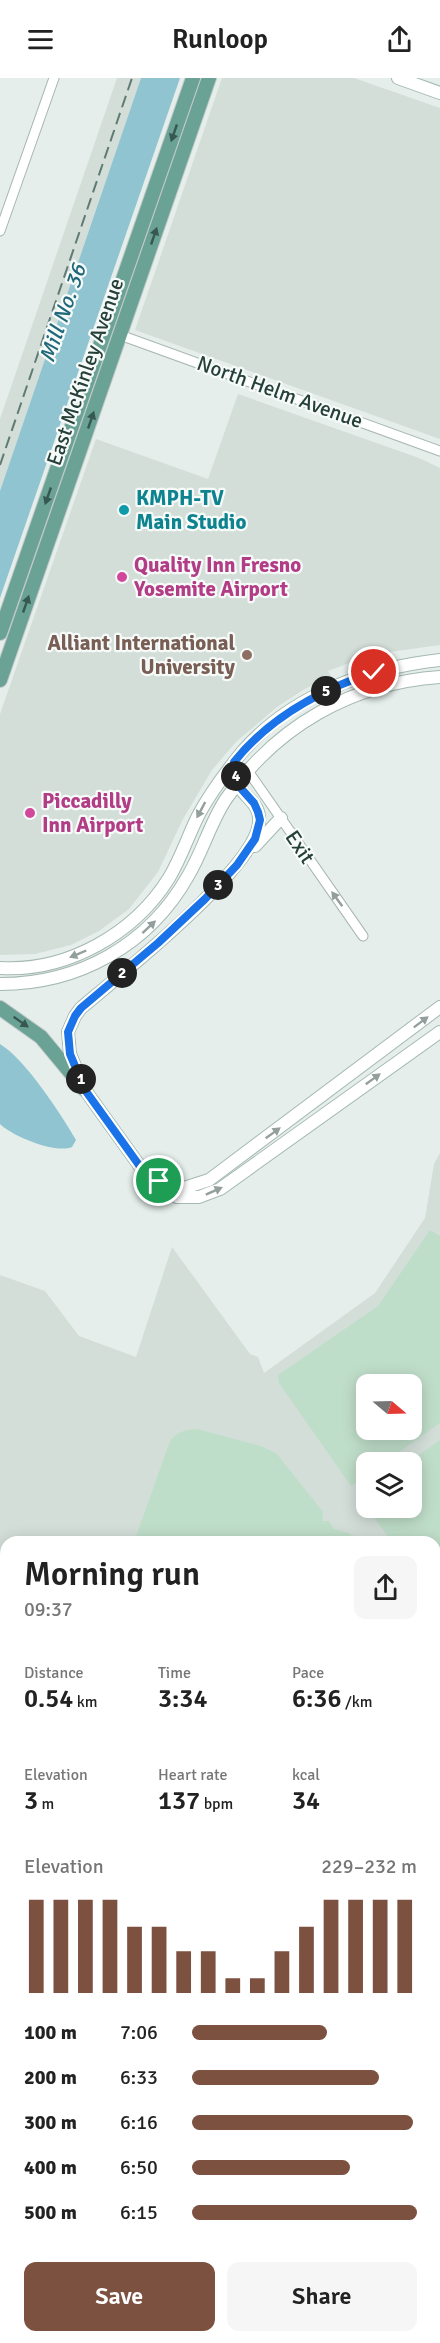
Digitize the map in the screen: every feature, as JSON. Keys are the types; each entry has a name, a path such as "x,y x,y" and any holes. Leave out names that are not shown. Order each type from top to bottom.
{"main road":[{"name":"East McKinley Avenue","path":"0,633 193,78"},
{"name":"East McKinley Avenue","path":"0,680 210,78"},
{"path":"398,78 440,93"},
{"path":"120,335 115,326 133,273 140,230"},
{"path":"0,655 13,597"},
{"path":"0,968 38,966 71,957 101,943 130,922 162,888 204,805 234,762 273,724 321,693 358,677 389,667 440,660"},
{"path":"0,984 30,983 65,976 97,964 141,935 177,894 192,870 220,808 237,784 281,738 316,714 352,696 391,683 414,672 440,669"},
{"path":"391,683 440,677"},
{"path":"234,762 237,784 254,803 260,820 255,839 237,865"},
{"path":"85,1090 68,1047 68,1032 75,1016 180,923 280,818"},
{"path":"144,1172 173,1186 184,1188 209,1180 440,1007"},
{"path":"0,1008 41,1037 62,1059 144,1172 157,1186 177,1197 199,1197 220,1189 440,1032"},
{"path":"401,1036 412,1052"}],"street":[{"path":"0,231 54,78"},
{"name":"North Helm Avenue","path":"120,335 440,451"},
{"name":"Exit","path":"234,762 248,771 363,936"}],"shaded area":[{"path":"117,78 141,78 0,491 0,419"},
{"path":"222,78 354,78 440,108 440,439 135,330"},
{"path":"238,394 419,458 440,468 440,645 382,653 328,671 331,676 277,707 236,742 212,770 183,819 158,872 129,909 99,931 71,945 35,954 0,955 0,714 96,439 208,479"},
{"path":"440,1153 440,1536 0,1536 0,1275 45,1291 79,1336 136,1357 172,1247 250,1354 258,1357 264,1373 375,1293 425,1218 434,1164"}],"green space":[{"path":"430,1230 440,1236 440,1423 422,1436 422,1374 356,1374 356,1440 416,1440 399,1452 356,1452 356,1483 351,1486 279,1383 278,1375 378,1306"},
{"path":"197,1429 261,1446 277,1454 323,1512 322,1521 329,1521 334,1529 349,1533 352,1536 136,1536 170,1441 176,1435"},
{"path":"440,1440 440,1536 388,1536 374,1518 422,1518 422,1453"}],"water":[{"name":"Mill No. 36","path":"141,78 180,78 0,598 0,491"},
{"path":"0,1044 21,1062 52,1102 76,1140 72,1147 55,1148 34,1143 14,1134 0,1124"}],"railway":[{"path":"0,465 132,78"}],"place":[{"name":"KMPH-TV Main Studio","path":"124,510"},
{"name":"Quality Inn Fresno Yosemite Airport","path":"122,577"},
{"name":"Alliant International University","path":"247,655"},
{"name":"Piccadilly Inn Airport","path":"30,813"}],"route":[{"path":"159,1181 144,1172 85,1090 68,1047 70,1025 81,1008 158,943 205,899 237,865 255,839 260,820 258,812 249,796 237,784 234,762 243,751 273,724 309,699 374,672"}]}
